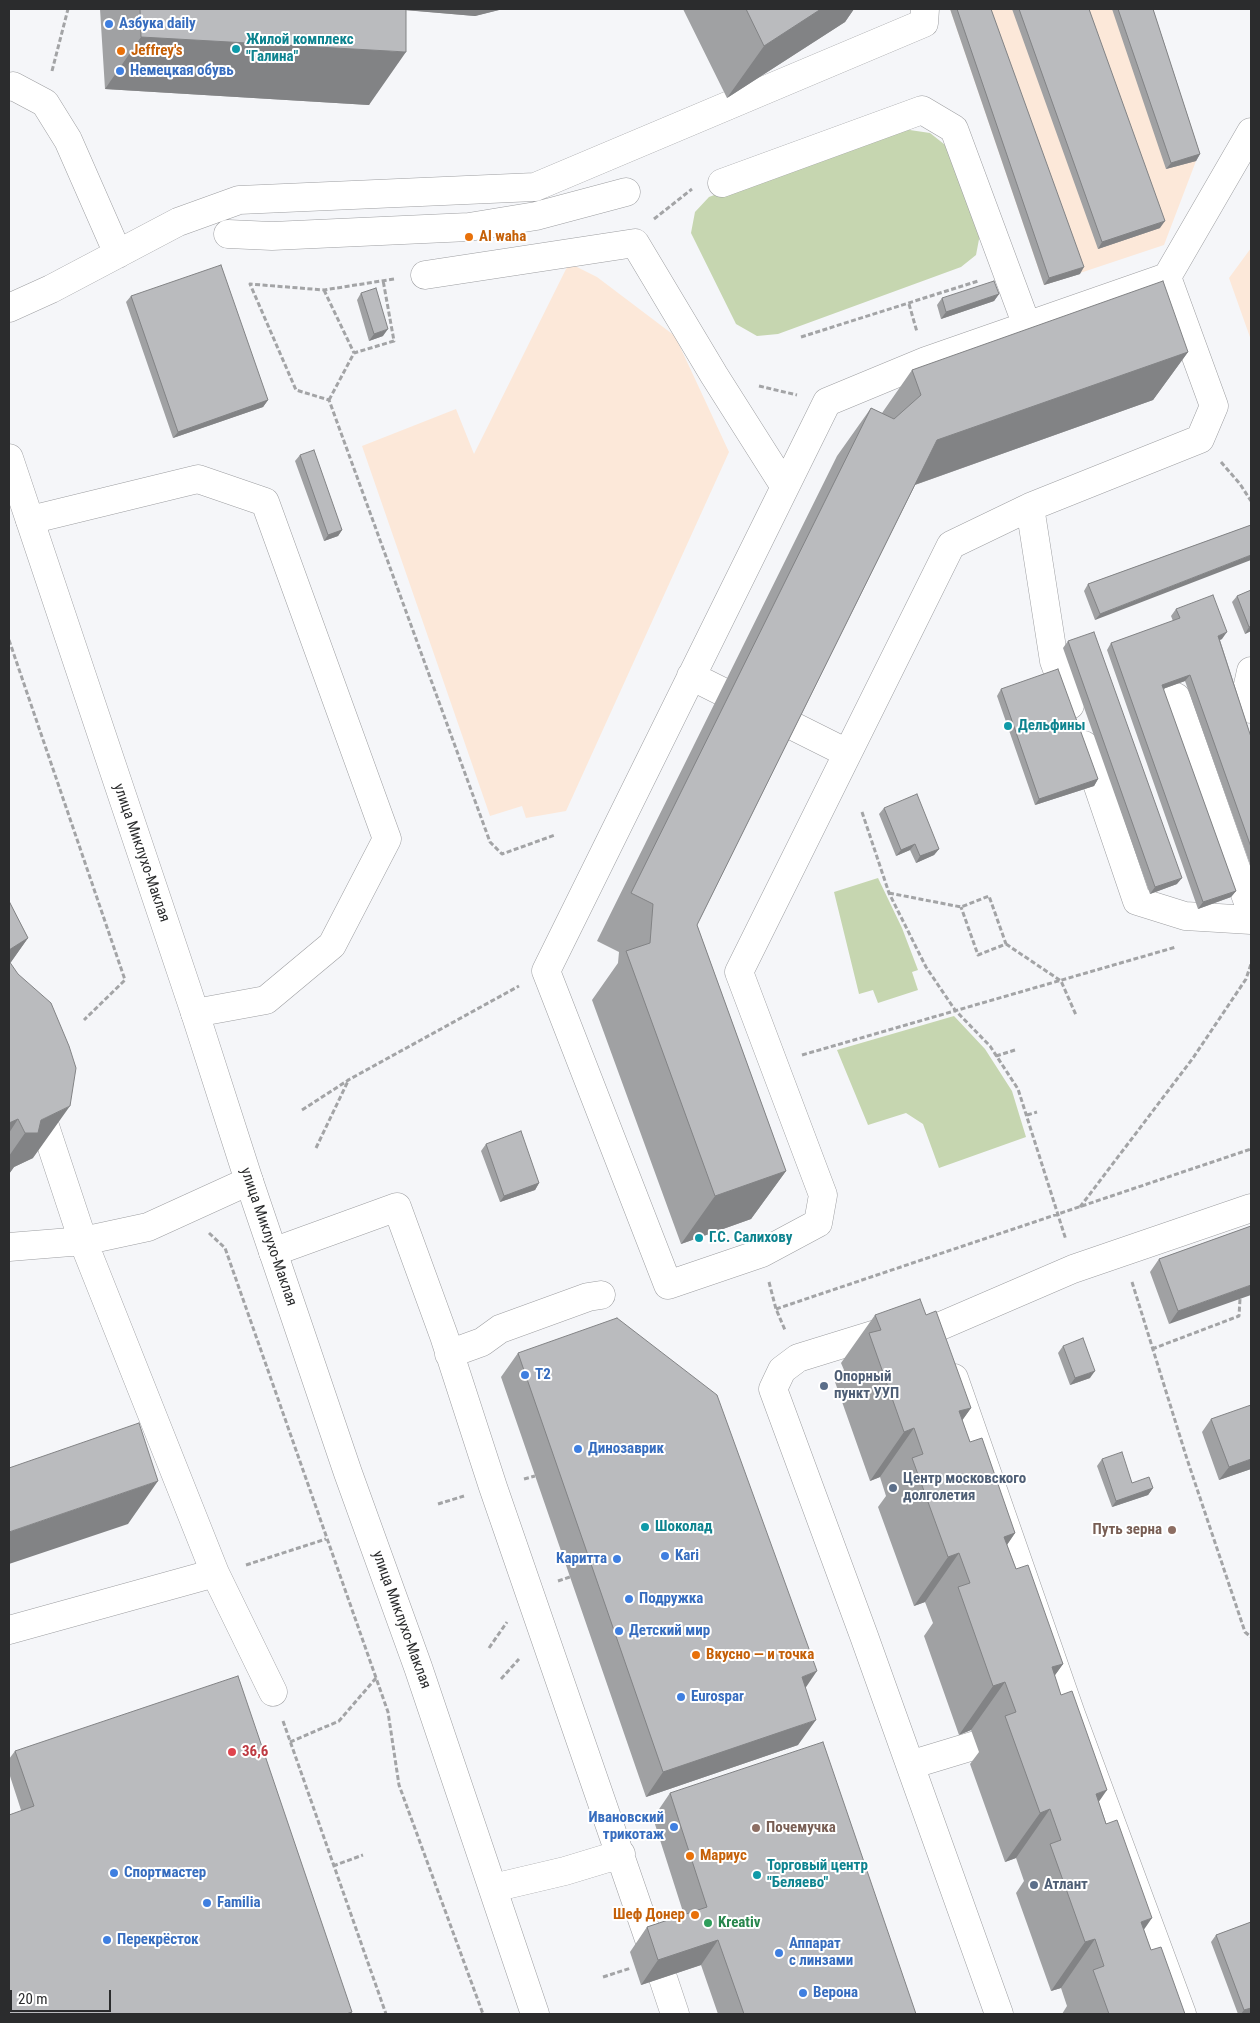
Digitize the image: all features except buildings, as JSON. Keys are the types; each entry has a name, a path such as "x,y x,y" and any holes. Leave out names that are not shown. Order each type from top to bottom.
{"main road":[{"path":"9,308 50,289 178,222 239,200 535,187 924,23 925,9"},
{"path":"9,87 13,86 45,103 68,140 118,254"},
{"path":"710,184 922,110 954,129 1027,326"},
{"path":"1167,277 1214,406 1200,439 1030,507 951,545 739,972 823,1195 818,1223 762,1253 668,1284 546,972 827,402 926,361 1167,277 1251,132"},
{"path":"228,234 272,236 469,227 536,216 626,192"},
{"path":"425,275 635,243 714,375 785,487"},
{"name":"улица Миклухо-Маклая","path":"9,458 273,1252 535,2014"},
{"path":"30,520 198,479 265,502 387,839 332,945 266,1000 195,1013"},
{"path":"1030,507 1054,661 1105,803 1137,901 1185,916 1251,920"},
{"path":"1251,671 1246,694 1251,709"},
{"path":"692,676 721,691"},
{"path":"1176,697 1251,911"},
{"path":"787,723 847,753"},
{"path":"30,1083 83,1241 216,1573 273,1692"},
{"path":"9,1247 83,1241 148,1227 249,1180"},
{"path":"273,1252 397,1207 447,1345 493,1487 651,1945"},
{"path":"936,1328 1073,1270 1251,1208"},
{"path":"447,1345 482,1342 500,1329 588,1297 601,1295"},
{"path":"1000,2014 773,1389 782,1370 798,1358 919,1320 936,1328 1059,1718 1182,2014"},
{"path":"9,1630 216,1573"},
{"path":"910,1765 976,1745"},
{"path":"493,1888 565,1871 621,1854"},
{"path":"663,1978 675,2014"}],"path":[{"path":"45,103 68,9"},
{"path":"635,243 657,216 710,184"},
{"path":"801,337 1007,271"},
{"path":"329,400 296,390 250,284 324,290 382,280 394,341 354,353 329,400 490,842 502,854 555,835"},
{"path":"324,290 354,353"},
{"path":"714,375 827,402"},
{"path":"1240,484 1251,501"},
{"path":"9,640 125,980 84,1020"},
{"path":"862,812 889,893 926,967 955,1010 990,1046 1018,1089 1059,1214"},
{"path":"889,893 961,907 989,896 1006,944 1061,981 1076,1016"},
{"path":"961,907 978,955 1006,944"},
{"path":"773,1063 1168,950"},
{"path":"1080,1207 1193,1058 1246,980 1251,964"},
{"path":"302,1110 350,1079 546,972"},
{"path":"996,1056 1015,1050"},
{"path":"316,1148 350,1079"},
{"path":"1027,1115 1037,1112"},
{"path":"776,1309 1251,1149"},
{"path":"208,1232 226,1248 326,1539 388,1712 399,1785 483,2014"},
{"path":"1122,1253 1187,1460 1245,1632 1251,1637"},
{"path":"1152,1349 1239,1316 1240,1299"},
{"path":"216,1573 326,1539"},
{"path":"290,1742 339,1721 376,1678"},
{"path":"273,1692 386,2014"},
{"path":"333,1866 363,1855"},
{"path":"603,1977 634,1967"}],"shaded area":[{"path":"950,9 1146,9 1196,161 1164,245 1044,285"},
{"path":"1251,248 1251,340 1229,278"},
{"path":"569,263 597,277 675,336 729,452 566,811 526,818 522,806 490,816 362,446 456,409 474,454"}],"green space":[{"path":"903,129 930,133 949,148 980,234 976,255 961,267 778,334 757,336 736,324 691,233 695,212 709,197 844,146"},
{"path":"878,878 902,928 918,970 912,972 918,990 878,1003 873,990 859,994 834,892"},
{"path":"954,1016 985,1049 1012,1091 1026,1137 939,1168 923,1124 906,1113 868,1125 837,1050"}],"place":[{"name":"Азбука daily","path":"109,24"},
{"name":"Жилой комплекс \"Галина\"","path":"236,49"},
{"name":"Jeffrey's","path":"121,51"},
{"name":"Немецкая обувь","path":"120,71"},
{"name":"Al waha","path":"469,237"},
{"name":"Дельфины","path":"1008,726"},
{"name":"Г.С. Салихову","path":"699,1238"},
{"name":"T2","path":"525,1375"},
{"name":"Опорный пункт УУП","path":"824,1386"},
{"name":"Динозаврик","path":"578,1449"},
{"name":"Центр московского долголетия","path":"893,1488"},
{"name":"Шоколад","path":"645,1527"},
{"name":"Путь зерна","path":"1172,1530"},
{"name":"Kari","path":"665,1556"},
{"name":"Каритта","path":"617,1559"},
{"name":"Подружка","path":"629,1599"},
{"name":"Детский мир","path":"619,1631"},
{"name":"Вкусно — и точка","path":"696,1655"},
{"name":"Eurospar","path":"681,1697"},
{"name":"36,6","path":"232,1752"},
{"name":"Ивановский трикотаж","path":"674,1827"},
{"name":"Почемучка","path":"756,1828"},
{"name":"Мариус","path":"690,1856"},
{"name":"Спортмастер","path":"114,1873"},
{"name":"Торговый центр \"Беляево\"","path":"757,1875"},
{"name":"Атлант","path":"1034,1885"},
{"name":"Familia","path":"207,1903"},
{"name":"Шеф Донер","path":"695,1915"},
{"name":"Kreativ","path":"708,1923"},
{"name":"Перекрёсток","path":"107,1940"},
{"name":"Аппарат с линзами","path":"779,1953"},
{"name":"Верона","path":"803,1993"}]}
